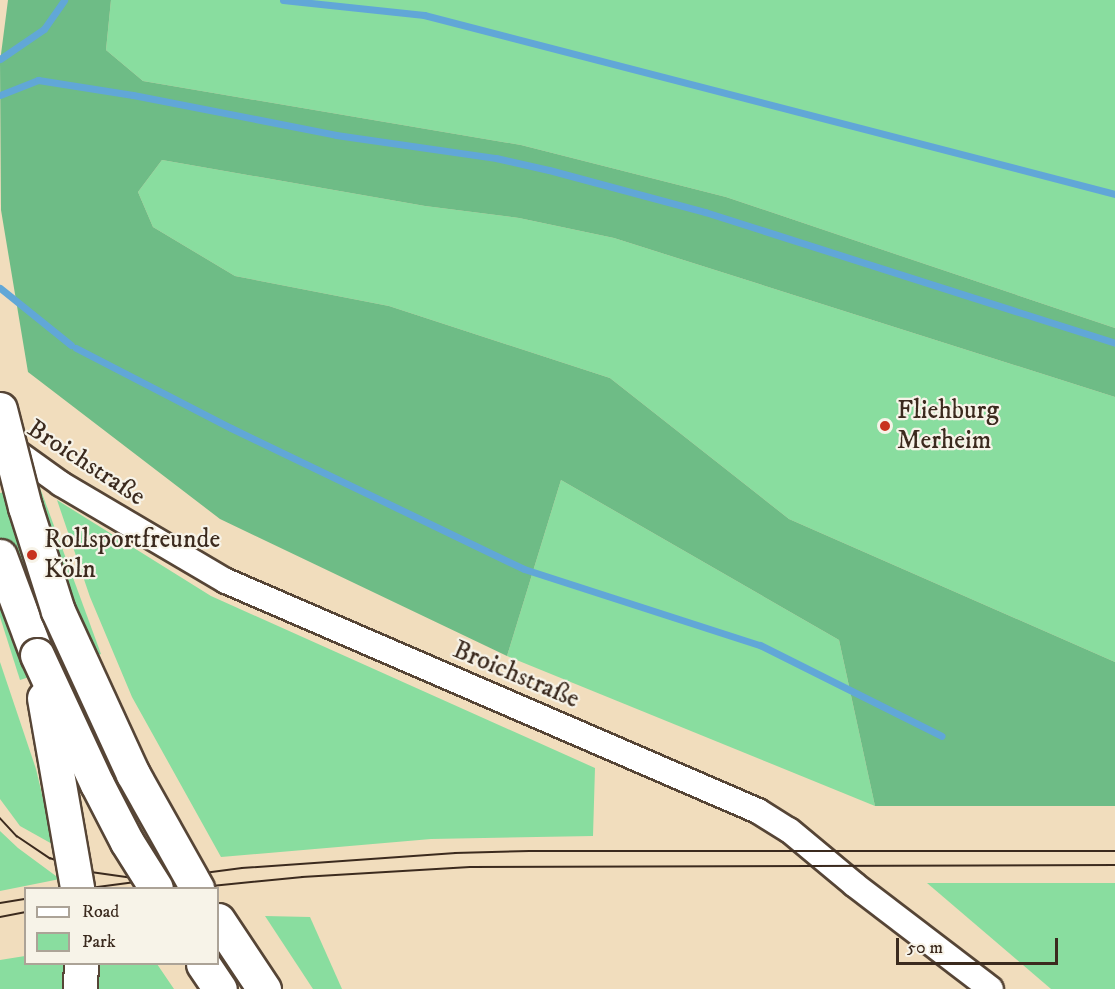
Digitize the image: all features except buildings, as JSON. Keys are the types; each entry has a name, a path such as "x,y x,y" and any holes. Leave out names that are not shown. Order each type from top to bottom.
{"main road":[{"path":"0,409 25,507 58,611 133,774 196,887"},
{"path":"0,556 37,655 97,784 127,842 155,887"},
{"path":"37,655 77,887"},
{"path":"219,922 264,989"},
{"path":"80,989 81,965"},
{"path":"204,965 220,989"}],"street":[{"name":"Broichstraße","path":"0,440 61,484 226,581 758,811 789,830 855,885 992,989"}],"green space":[{"path":"8,0 111,0 106,50 143,81 521,145 726,197 1115,328 1115,397 614,238 519,218 425,206 162,160 138,192 153,227 235,276 389,306 610,378 789,519 1115,662 1115,806 875,806 839,640 561,480 507,656 220,519 28,372 1,210 0,62"},
{"path":"111,0 1115,0 1115,328 726,197 521,145 143,81 106,50"},
{"path":"162,160 425,206 519,218 614,238 1115,397 1115,662 789,519 610,378 389,306 235,276 153,227 138,192"},
{"path":"561,480 839,640 875,806 507,656"},
{"name":"Rollsportfreunde Köln","path":"39,485 101,654 20,680 0,617 0,493"},
{"path":"57,500 211,596 595,768 593,836 431,839 221,857 132,697 90,597"},
{"path":"0,662 36,769 54,845 20,826 0,799"},
{"path":"0,831 18,848 60,879 0,891"},
{"path":"927,883 1115,883 1115,989 1051,989"},
{"path":"265,916 310,917 342,989 313,989"},
{"path":"24,956 24,965 158,965 174,989 0,989 0,960"}],"waterway":[{"path":"0,59 44,29 64,0"},
{"path":"283,0 424,15 1115,194"},
{"path":"0,95 38,80 133,95 336,135 496,158 705,212 1115,343"},
{"path":"0,288 71,345"},
{"path":"76,348 231,428 524,569 760,645 942,736"}],"tram line":[{"path":"0,818 17,836 50,858 91,872 128,877"},
{"path":"98,887 242,868 455,853 1115,851"},
{"path":"202,887 302,877 470,867 1115,865"},
{"path":"0,903 24,899"},
{"path":"0,917 24,912"}],"place":[{"name":"Fliehburg Merheim","path":"885,426"},
{"name":"Rollsportfreunde Köln","path":"32,555"}]}
